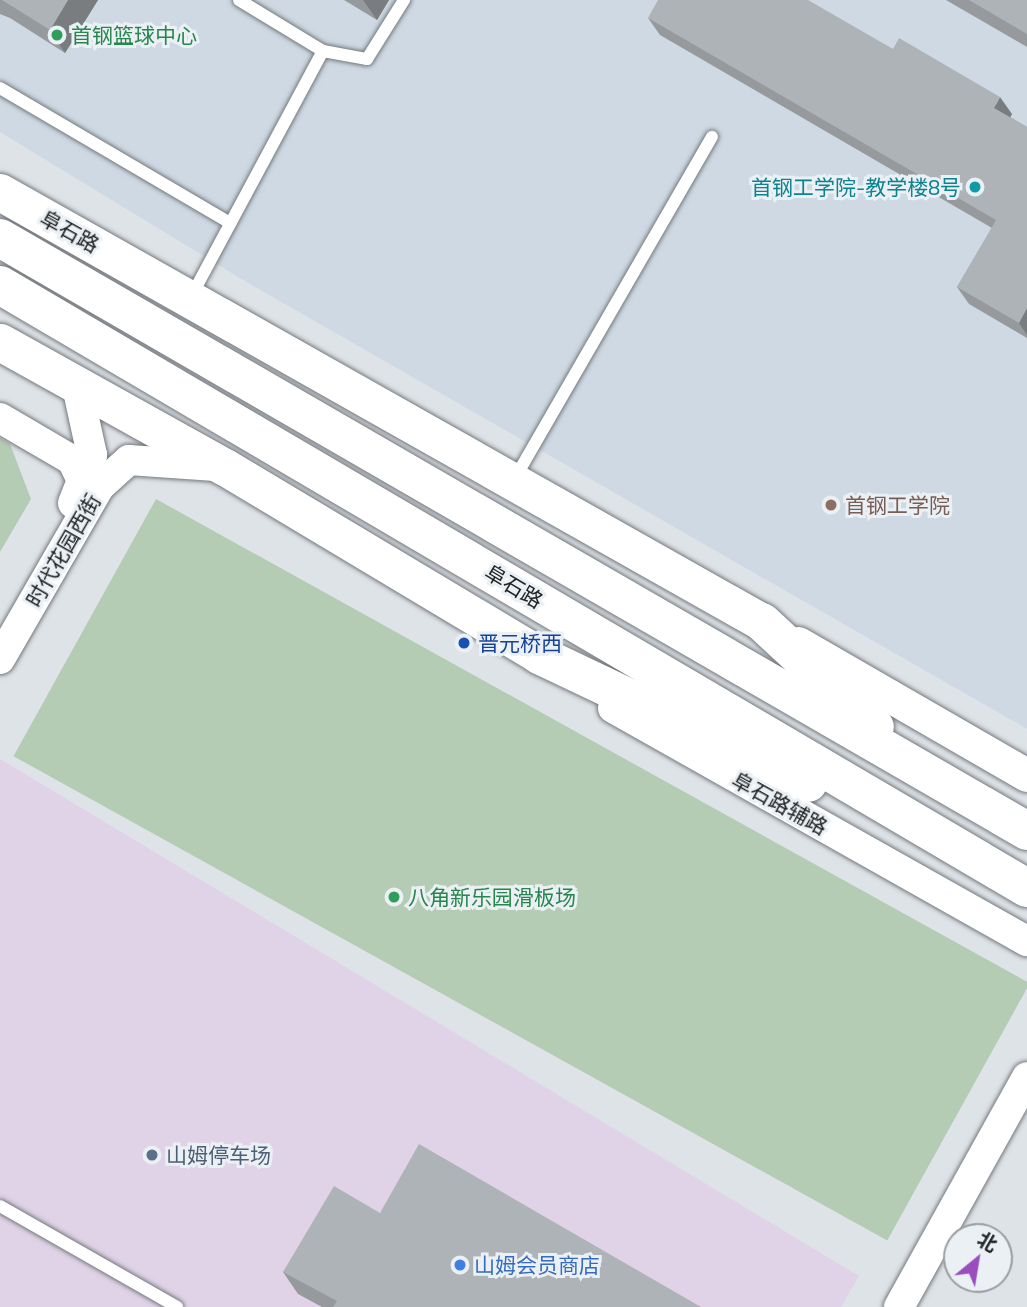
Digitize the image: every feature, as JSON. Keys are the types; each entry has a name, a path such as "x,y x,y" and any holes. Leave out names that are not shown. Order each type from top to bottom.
{"highway":[{"name":"阜石路","path":"0,238 391,468 1027,831"},
{"name":"阜石路","path":"0,285 1027,888"},
{"path":"762,622 922,771"},
{"path":"539,655 742,755 948,842"}],"main road":[{"name":"阜石路","path":"0,192 762,622"},
{"path":"0,342 225,467 539,655"},
{"path":"762,622 1027,775"}],"street":[{"name":"时代花园西街","path":"0,626 84,485 92,455 77,386"},
{"path":"0,418 72,460 84,485"},
{"name":"时代花园西街","path":"0,659 100,486 129,460 225,467"},
{"name":"阜石路辅路","path":"539,655 616,710 1027,942"},
{"path":"899,1307 1027,1077"}],"lane":[{"path":"239,0 323,51 367,59 404,0"},
{"path":"190,299 323,51"},
{"path":"0,88 230,223"},
{"path":"513,482 712,137"},
{"path":"0,1206 177,1307"}],"shaded area":[{"name":"首钢工学院","path":"0,0 1027,0 1027,729 243,280 0,132"},
{"path":"0,759 859,1276 841,1307 0,1307"}],"green space":[{"path":"0,438 10,444 31,499 0,552"},
{"path":"156,499 1027,982 1027,988 887,1240 13,756"}],"building":[{"path":"2,0 68,0 50,30"},
{"name":"首钢工学院-教学楼8号","path":"658,0 808,0 893,49 899,38 1000,97 994,108 1027,127 1027,308 1019,323 957,287 996,220 648,18"},
{"path":"969,0 1027,0 1027,34"},
{"name":"山姆会员商店","path":"419,1144 701,1307 333,1307 337,1301 283,1272 334,1186 380,1213"}],"place":[{"name":"首钢篮球中心","path":"57,35"},
{"name":"首钢工学院-教学楼8号","path":"975,187"},
{"name":"首钢工学院","path":"831,505"},
{"name":"晋元桥西","path":"464,643"},
{"name":"八角新乐园滑板场","path":"394,897"},
{"name":"山姆停车场","path":"152,1155"},
{"name":"山姆会员商店","path":"460,1265"}]}
